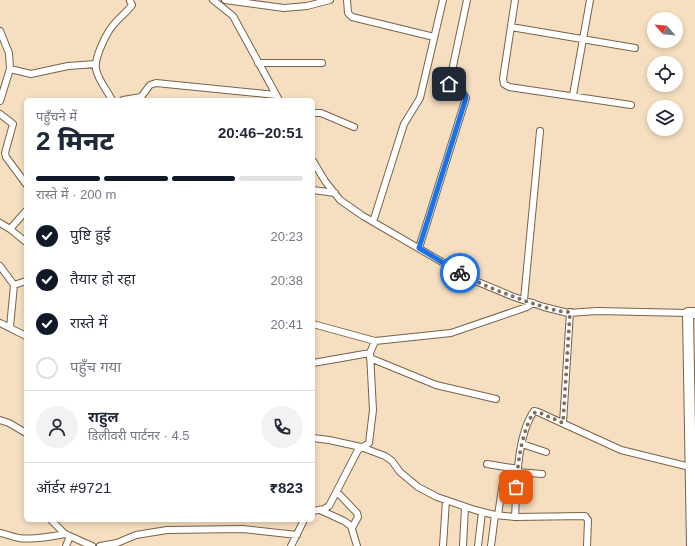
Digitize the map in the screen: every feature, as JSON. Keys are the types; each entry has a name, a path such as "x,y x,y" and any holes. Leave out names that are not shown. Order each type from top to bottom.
{"highway":[{"path":"693,314 690,467 693,541"}],"street":[{"path":"111,98 97,73 96,64 110,29 132,5 130,0"},
{"path":"213,0 233,16 278,98"},
{"path":"225,0 284,8 307,6 330,0"},
{"path":"347,0 348,12 352,17 434,37"},
{"path":"373,222 404,124 420,98 443,0"},
{"path":"419,248 466,98 465,94 450,88 449,84 467,0"},
{"path":"515,0 502,80 504,84 631,105"},
{"path":"573,96 590,0"},
{"path":"511,27 635,48"},
{"path":"0,31 9,53 10,69 0,101"},
{"path":"258,63 322,63"},
{"path":"10,69 31,74 72,65 96,64"},
{"path":"133,98 142,96 150,85 156,83 278,98"},
{"path":"315,113 321,113 354,127"},
{"path":"0,114 13,124 6,148 6,157 24,181"},
{"path":"524,300 540,131"},
{"path":"315,165 324,181 340,200 373,222 473,280 533,303 570,312 597,311 693,314"},
{"path":"315,190 335,193"},
{"path":"10,229 24,213"},
{"path":"0,223 24,240"},
{"path":"0,266 14,285 10,327"},
{"path":"14,285 24,282"},
{"path":"315,325 375,341 451,333 527,307 533,303"},
{"path":"563,423 570,312"},
{"path":"0,323 24,335"},
{"path":"316,510 327,508 329,506 358,450 369,443 373,420 370,356 375,341"},
{"path":"315,363 370,356 436,385 496,399"},
{"path":"515,517 518,470 522,444 526,428 534,412 538,412 621,450 690,467"},
{"path":"0,420 9,423 24,432"},
{"path":"315,438 361,447 388,457 400,472 418,487 446,500 482,512 515,517 585,516 588,520 588,546"},
{"path":"522,444 546,452"},
{"path":"487,464 542,474"},
{"path":"491,546 503,482"},
{"path":"337,492 357,513 358,517 352,528"},
{"path":"443,546 446,500"},
{"path":"463,546 465,507"},
{"path":"316,510 344,521 352,528 357,546"},
{"path":"478,546 482,512"},
{"path":"53,522 67,535 92,546"},
{"path":"291,546 303,522"},
{"path":"100,546 120,545 128,538 143,533 167,530 243,529 297,535"},
{"path":"0,533 28,538 49,538 67,535"},
{"path":"66,546 67,535"}],"way so far":[{"path":"460,273 514,297 544,307 568,313 570,312 563,423 535,411 533,413 523,438 516,487"}],"route":[{"path":"449,84 450,88 465,94 466,98 419,248 460,273"}]}
